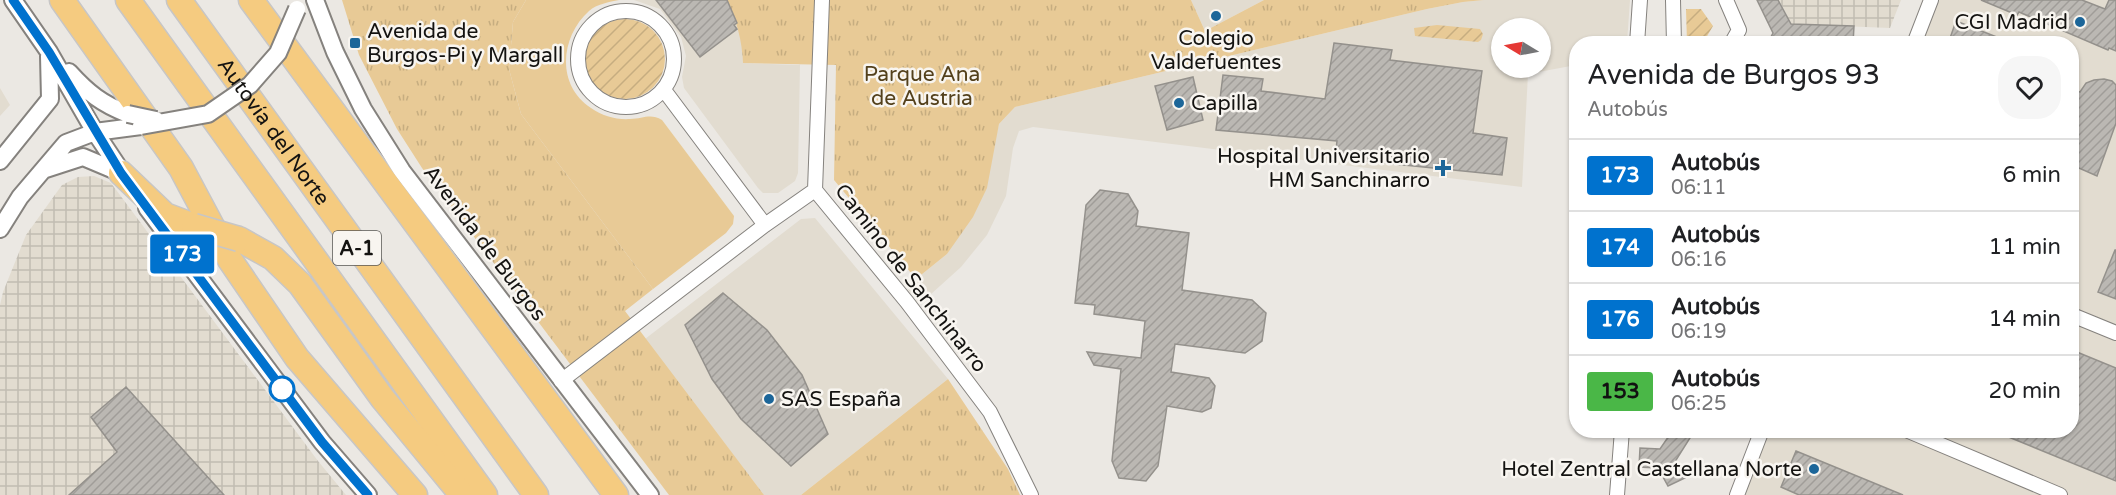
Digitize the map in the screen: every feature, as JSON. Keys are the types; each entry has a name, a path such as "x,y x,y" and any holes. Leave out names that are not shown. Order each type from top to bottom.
{"highway":[{"path":"62,0 181,168 230,260 297,358 416,495"},
{"name":"Autovía del Norte","path":"128,0 485,495"},
{"name":"Autovía del Norte","path":"179,0 536,495"},
{"path":"251,0 616,495"},
{"path":"121,173 165,215 239,239 273,258 300,284 383,399 462,495"}],"street":[{"path":"13,0 49,52 121,173 322,442 368,495"},
{"name":"Avenida de Burgos","path":"315,0 335,52 363,109 402,171 650,495"},
{"name":"Camino de Sanchinarro","path":"822,0 815,190 907,302 990,412 1030,495"},
{"path":"1638,36 1640,0"},
{"path":"1672,0 1674,36"},
{"path":"1726,0 1739,30 1736,36"},
{"path":"1917,36 1931,0"},
{"path":"0,229 20,197 66,143 95,132 169,122 207,114 250,85 278,52 298,4"},
{"path":"619,10 636,11 651,17 664,28 672,42 675,59 672,75 664,90 652,100 638,106 622,107 608,104 594,95 585,84 579,69 578,54 582,39 590,26 603,16 619,10"},
{"path":"49,52 83,87 106,105 128,114 169,122"},
{"path":"0,161 51,99 49,52"},
{"path":"664,90 765,225"},
{"path":"42,170 83,157 121,173"},
{"path":"561,381 765,225 815,190"},
{"path":"2079,318 2116,333"},
{"path":"1617,495 1621,438"},
{"path":"1737,495 1758,438"},
{"path":"1925,438 2060,495"}],"shaded area":[{"path":"634,0 727,0 742,41 743,63 800,65 798,173 795,181 778,193 763,193 758,188 684,88 682,77 686,56 681,37 660,9"},
{"name":"Colegio Valdefuentes","path":"1191,0 1264,0 1205,31"},
{"name":"Hospital Universitario HM Sanchinarro","path":"1630,0 1627,36 1569,36 1569,66 1551,70 1551,18 1491,18 1491,78 1528,78 1522,187 1033,127 1019,131 1013,148 1006,196 987,235 961,267 920,304 906,287 947,254 995,141 999,124 1015,107 1463,2"},
{"path":"1779,0 1901,0 1890,28 1791,24"},
{"path":"1939,0 2116,0 2116,495 1737,495 1759,438 2079,438 2079,36 1925,36"},
{"path":"0,88 10,105 0,116"},
{"path":"94,176 111,183 318,461 346,495 0,495 0,305 3,292 26,235 62,185 78,177"},
{"path":"815,218 948,379 801,495 764,495 645,339 801,219"}],"green space":[{"path":"342,0 526,0 513,22 509,69 521,114 653,289 625,311 764,495 669,495 422,168 397,129 359,55"},
{"path":"526,0 619,0 589,11 572,34 566,61 567,74 572,87 591,108 605,115 625,119 654,117 662,120 734,216 733,224 726,233 653,289 521,114 509,69 513,22"},
{"name":"Parque Ana de Austria","path":"727,0 1191,0 1205,31 1264,0 1484,0 1427,9 1015,107 999,124 987,188 973,217 947,254 916,279 834,180 836,65 743,63 738,31"},
{"path":"1686,9 1701,9 1713,26 1707,36 1687,36"},
{"path":"625,19 640,22 653,31 662,44 665,59 662,74 653,87 640,96 625,99 610,96 597,87 588,74 585,59 588,44 597,31 610,22"},
{"path":"1437,25 1480,29 1483,34 1478,42 1415,36 1414,28"},
{"path":"948,379 1008,469 1020,495 801,495"}],"building":[{"path":"656,0 727,0 737,23 734,25 737,29 700,57"},
{"path":"1757,0 1778,0 1791,24 1854,26 1853,36 1771,36 1773,33"},
{"name":"CGI Madrid","path":"1981,0 2082,0 2105,9 2109,0 2116,0 2116,51 2109,48 2108,50 2019,12 2017,15"},
{"path":"1956,21 1994,36 1951,36"},
{"path":"1334,43 1392,50 1390,60 1482,71 1473,133 1507,138 1502,175 1335,158 1337,141 1216,130 1223,75 1263,79 1261,91 1325,99"},
{"name":"Capilla","path":"1193,77 1203,120 1167,130 1155,86"},
{"path":"2104,79 2116,85 2116,123 2097,176 2079,168 2079,92 2086,83"},
{"path":"1100,190 1128,194 1138,211 1136,226 1189,233 1182,290 1252,300 1266,313 1262,341 1245,353 1175,344 1171,372 1209,378 1215,386 1211,408 1202,412 1167,406 1158,466 1146,481 1119,478 1112,461 1121,369 1094,365 1087,352 1141,358 1145,321 1094,314 1095,305 1075,303 1086,205"},
{"path":"2116,250 2116,299 2098,292"},
{"name":"SAS España","path":"723,293 767,330 802,375 828,434 791,466 741,419 712,379 685,325"},
{"path":"2079,353 2116,368 2116,481 2011,438 2079,438"},
{"path":"126,387 224,495 69,495 117,452 91,417"},
{"path":"1668,438 1690,438 1676,460 1685,478 1668,486 1658,468 1639,467 1640,448 1660,449"},
{"name":"Hotel Zentral Castellana Norte","path":"1796,451 1903,495 1799,495 1781,487"}],"bus line":[{"name":"173","path":"13,0 49,52 121,173 322,442 368,495"}],"place":[{"name":"Colegio Valdefuentes","path":"1216,16"},
{"name":"CGI Madrid","path":"2080,22"},
{"name":"Avenida de Burgos-Pi y Margall","path":"355,43"},
{"name":"Capilla","path":"1179,103"},
{"name":"Hospital Universitario HM Sanchinarro","path":"1443,168"},
{"name":"SAS España","path":"769,399"},
{"name":"Hotel Zentral Castellana Norte","path":"1814,469"}]}
